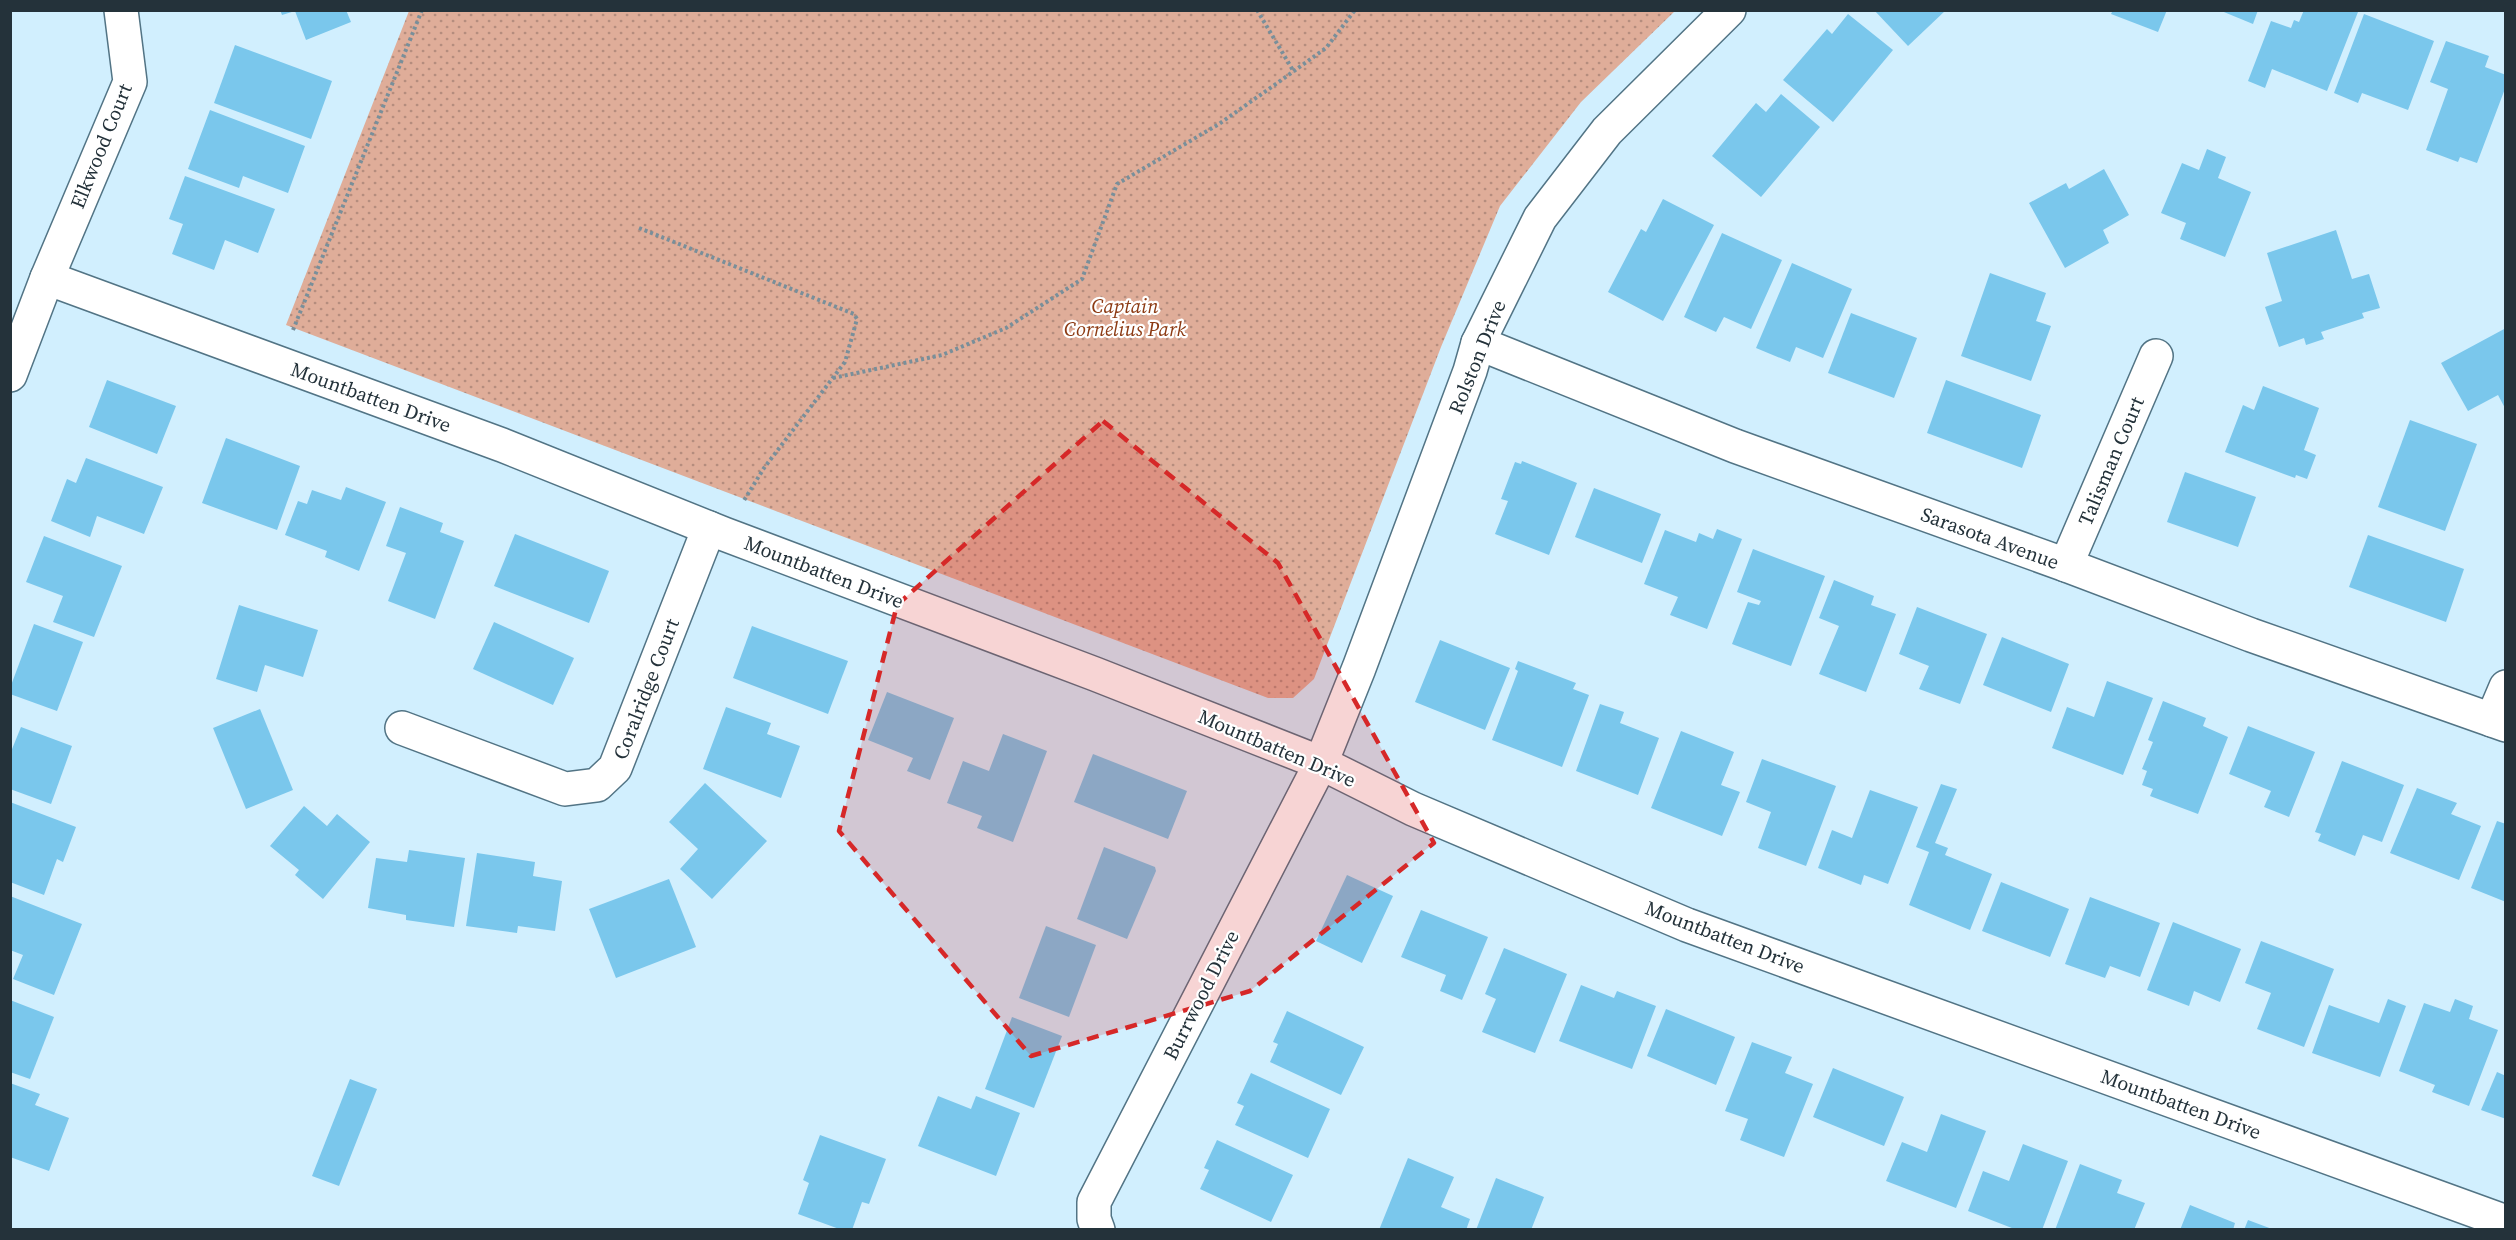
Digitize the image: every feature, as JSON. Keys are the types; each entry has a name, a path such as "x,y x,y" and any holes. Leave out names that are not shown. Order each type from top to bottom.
{"street":[{"name":"Elkwood Court","path":"10,375 130,82 121,10"},
{"name":"Rolston Drive","path":"1321,763 1364,657 1470,371 1478,343 1540,218 1606,131 1729,10"},
{"name":"Mountbatten Drive","path":"48,278 502,446 1321,763 1413,809 1687,925 2505,1222"},
{"name":"Sarasota Avenue","path":"1478,343 1735,446 2066,565 2251,635 2499,722"},
{"name":"Talisman Court","path":"2066,565 2156,356"},
{"name":"Coralridge Court","path":"402,728 565,789 597,785 615,768 717,531"},
{"path":"2499,722 2505,687"},
{"name":"Burrwood Drive","path":"1098,1230 1094,1219 1094,1202 1321,763"}],"path":[{"path":"279,363 422,10"},
{"path":"1257,10 1294,72"},
{"path":"832,378 942,355 1006,328 1082,279 1117,184 1219,124 1294,72 1326,48 1354,10"},
{"path":"639,228 854,314 857,319 845,362 717,531"}],"highlighted area":[{"path":"1103,421 1278,563 1434,843 1250,991 1031,1056 839,831 897,605"}],"green space":[{"name":"Captain Cornelius Park","path":"409,10 1675,11 1581,102 1500,206 1441,347 1314,679 1293,698 1268,698 286,325"}],"building":[{"path":"280,10 346,10 351,22 306,40 295,11 282,15"},
{"path":"1874,10 1946,10 1908,46"},
{"path":"2113,10 2167,10 2158,32 2111,14"},
{"path":"2219,10 2258,10 2253,24"},
{"path":"2304,10 2358,12 2327,91 2272,69 2265,88 2248,81 2271,21 2291,28 2294,20 2299,22"},
{"path":"1848,14 1893,50 1833,122 1783,80 1827,29 1832,34"},
{"path":"2364,14 2434,41 2408,110 2362,93 2358,103 2334,93"},
{"path":"2446,41 2489,56 2485,67 2506,75 2506,86 2477,163 2460,157 2458,162 2426,150 2448,89 2430,82"},
{"path":"235,45 332,81 311,139 214,103"},
{"path":"1781,94 1820,127 1761,197 1712,156 1756,103 1766,112"},
{"path":"210,110 305,146 288,193 243,176 239,188 188,169"},
{"path":"2207,149 2226,157 2218,178 2251,192 2225,257 2180,239 2186,223 2161,213 2182,163 2199,170"},
{"path":"2104,169 2129,215 2103,230 2109,243 2065,268 2029,203 2066,183 2069,189"},
{"path":"185,176 275,209 258,253 225,240 214,270 172,254 183,224 169,219"},
{"path":"1663,199 1714,225 1663,321 1608,292 1641,229 1646,232"},
{"path":"2336,230 2352,279 2369,274 2380,308 2362,313 2364,318 2321,332 2324,339 2306,345 2304,338 2279,347 2265,307 2282,301 2267,253"},
{"path":"1722,233 1782,260 1751,329 1724,317 1716,332 1684,317"},
{"path":"1792,263 1852,289 1823,358 1796,347 1790,362 1756,348"},
{"path":"1990,273 2046,293 2036,321 2051,326 2031,381 1961,356"},
{"path":"1851,313 1917,338 1894,398 1828,373"},
{"path":"2506,328 2506,410 2498,395 2468,411 2441,363"},
{"path":"107,380 176,406 157,454 89,427"},
{"path":"1946,380 2041,415 2022,468 1927,433"},
{"path":"2263,386 2319,408 2304,450 2316,455 2307,479 2296,475 2295,478 2225,452 2243,405 2254,410"},
{"path":"2410,420 2477,444 2445,531 2378,507"},
{"path":"226,438 300,466 277,530 202,503"},
{"path":"86,458 163,487 144,534 97,516 90,537 51,521 67,479 76,483"},
{"path":"1522,461 1577,483 1549,555 1495,534 1508,501 1501,499 1515,462 1521,464"},
{"path":"2185,472 2256,497 2238,547 2167,522"},
{"path":"346,487 386,502 359,571 325,557 327,551 285,535 298,501 307,504 312,490 341,500"},
{"path":"1594,488 1661,514 1642,563 1575,537"},
{"path":"400,507 443,523 440,532 464,541 435,619 388,601 406,553 386,546"},
{"path":"1717,529 1742,539 1707,629 1670,615 1678,597 1644,584 1665,530 1696,542 1699,533 1713,539"},
{"path":"515,534 609,571 589,623 494,586"},
{"path":"2368,535 2464,569 2446,622 2349,587"},
{"path":"44,536 122,566 94,637 53,622 63,596 26,582"},
{"path":"1753,549 1825,576 1791,666 1732,644 1748,602 1759,605 1761,601 1737,592"},
{"path":"1834,580 1874,596 1871,605 1896,614 1866,692 1819,674 1839,626 1819,618"},
{"path":"239,605 318,630 303,677 265,665 257,692 216,679"},
{"path":"1917,607 1987,634 1960,704 1919,689 1929,666 1899,654"},
{"path":"494,622 574,658 553,705 473,669"},
{"path":"34,624 83,642 57,711 10,694 10,688"},
{"path":"752,626 848,661 828,714 733,678"},
{"path":"2002,637 2069,664 2051,712 1983,685"},
{"path":"1440,640 1510,668 1485,730 1415,702"},
{"path":"1518,661 1576,683 1573,689 1589,695 1562,767 1492,740 1518,671 1515,669"},
{"path":"2107,681 2153,698 2123,775 2052,748 2067,707 2094,717"},
{"path":"887,692 954,718 930,780 907,771 913,758 868,740"},
{"path":"2163,701 2206,718 2203,726 2228,737 2198,814 2150,796 2153,789 2142,785 2147,771 2142,769 2153,742 2148,740"},
{"path":"1600,704 1624,712 1620,723 1659,738 1638,795 1576,771"},
{"path":"726,707 771,723 767,734 800,746 781,798 703,769"},
{"path":"260,709 293,790 246,809 213,728"},
{"path":"2248,726 2315,752 2289,817 2264,807 2271,791 2229,774"},
{"path":"21,727 72,746 51,804 10,789 10,754"},
{"path":"1681,731 1734,752 1721,785 1740,792 1722,836 1651,808"},
{"path":"1003,734 1047,751 1013,842 977,828 982,816 947,803 963,761 989,771"},
{"path":"1093,754 1187,791 1168,839 1074,802"},
{"path":"1762,759 1836,786 1806,866 1758,848 1771,812 1746,802"},
{"path":"2342,761 2404,785 2382,842 2363,835 2355,856 2318,841 2321,834 2315,832"},
{"path":"705,783 767,841 712,899 680,869 698,849 669,822"},
{"path":"1941,784 1957,789 1935,843 1948,848 1945,855 1992,874 1970,930 1909,905 1929,852 1916,847"},
{"path":"2417,788 2457,803 2451,814 2481,826 2459,880 2390,853"},
{"path":"1870,790 1918,807 1888,884 1864,875 1861,885 1818,868 1832,830 1852,838"},
{"path":"10,802 76,827 63,862 57,859 44,895 10,882"},
{"path":"304,806 327,826 337,814 370,842 323,899 295,875 299,870 270,846"},
{"path":"2497,821 2506,824 2506,902 2471,888"},
{"path":"1104,847 1155,867 1156,871 1127,939 1077,919"},
{"path":"409,850 465,858 454,927 406,920 406,915 368,908 376,858 407,862"},
{"path":"477,853 535,862 533,876 562,881 555,931 518,926 517,933 466,926"},
{"path":"1347,875 1393,896 1362,963 1316,941"},
{"path":"669,879 696,947 616,978 589,909"},
{"path":"2001,882 2069,909 2050,957 1982,931"},
{"path":"10,896 82,924 54,995 13,979 23,955 10,950"},
{"path":"2090,897 2160,923 2140,977 2110,966 2105,978 2065,964"},
{"path":"1421,910 1488,937 1462,1000 1440,991 1446,975 1401,957"},
{"path":"2173,922 2241,949 2220,1002 2194,991 2189,1006 2147,990"},
{"path":"1046,926 1096,945 1069,1017 1019,998"},
{"path":"2261,941 2334,969 2304,1047 2257,1029 2271,993 2245,983"},
{"path":"1504,948 1567,974 1535,1053 1482,1032 1496,999 1485,994"},
{"path":"1581,985 1614,998 1617,991 1656,1006 1632,1069 1559,1041"},
{"path":"2388,999 2406,1006 2380,1077 2312,1053 2329,1005 2379,1023"},
{"path":"2455,999 2473,1006 2469,1019 2498,1030 2469,1106 2432,1092 2435,1085 2399,1071 2424,1003 2450,1012"},
{"path":"10,1000 54,1017 30,1079 10,1072"},
{"path":"1666,1009 1735,1037 1716,1085 1647,1056"},
{"path":"1287,1011 1364,1047 1341,1095 1270,1062 1278,1044 1273,1042"},
{"path":"1012,1017 1062,1036 1034,1108 985,1089"},
{"path":"1752,1042 1792,1057 1785,1073 1813,1084 1784,1157 1740,1140 1748,1119 1725,1111"},
{"path":"1833,1068 1904,1097 1884,1146 1813,1117"},
{"path":"2497,1072 2506,1076 2506,1119 2481,1110"},
{"path":"1251,1073 1330,1109 1308,1158 1235,1125 1244,1106 1237,1103"},
{"path":"350,1079 377,1089 339,1186 312,1176"},
{"path":"10,1083 40,1094 35,1105 69,1118 49,1171 10,1157"},
{"path":"938,1096 971,1109 976,1096 1020,1113 996,1176 918,1146"},
{"path":"1941,1114 1986,1131 1956,1208 1886,1181 1902,1142 1927,1152"},
{"path":"820,1135 886,1159 869,1204 862,1202 852,1230 842,1230 798,1214 809,1183 803,1180"},
{"path":"1217,1140 1293,1175 1271,1222 1200,1189 1209,1170 1204,1168"},
{"path":"2023,1144 2068,1161 2042,1230 2017,1230 1968,1211 1983,1171 2009,1181"},
{"path":"1408,1158 1454,1177 1441,1207 1470,1219 1466,1230 1379,1230"},
{"path":"2080,1164 2122,1180 2117,1193 2145,1203 2134,1230 2055,1230"},
{"path":"1496,1178 1544,1197 1531,1230 1476,1230"},
{"path":"2190,1205 2235,1223 2233,1230 2180,1230"},
{"path":"2248,1220 2272,1229 2272,1230 2244,1230"}]}
